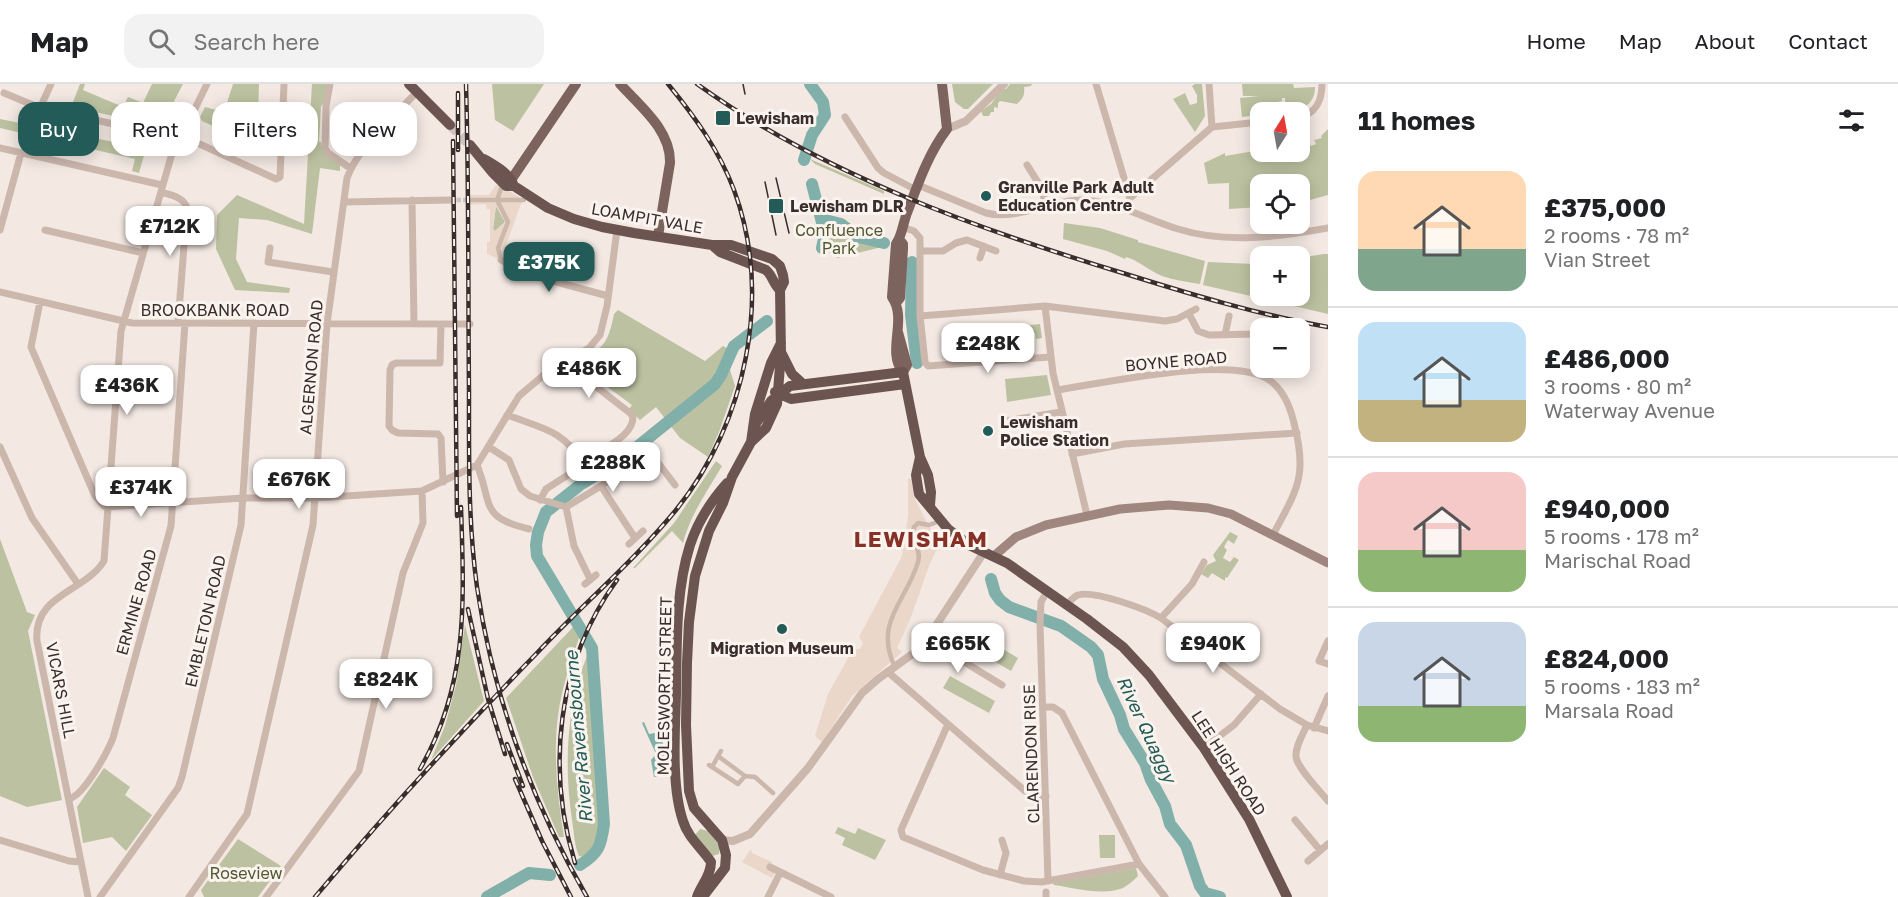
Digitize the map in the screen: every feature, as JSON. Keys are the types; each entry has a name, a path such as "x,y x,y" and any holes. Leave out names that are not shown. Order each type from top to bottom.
{"highway":[{"path":"413,88 450,125"},
{"name":"LOAMPIT VALE","path":"470,145 506,186 509,184 561,214 587,224 712,245 731,245 772,259 780,266 784,282 780,290 781,346 778,394"},
{"path":"781,346 792,374 803,384"},
{"name":"MOLESWORTH STREET","path":"751,442 755,414 771,363 781,346"},
{"path":"767,378 771,388 778,394 791,399 905,384 903,372 790,386 778,394"},
{"name":"LEE HIGH ROAD","path":"905,384 920,457 928,475 931,492 930,505 940,521 966,544 989,554 1067,604 1107,634 1136,660 1162,690 1204,748 1249,819 1287,897"},
{"name":"MOLESWORTH STREET","path":"753,428 778,394"},
{"name":"MOLESWORTH STREET","path":"697,896 705,894 725,868 726,855 722,840 694,808 689,791 686,725 689,622 698,561 732,477 751,442 766,428 776,409 778,394"},
{"name":"MOLESWORTH STREET","path":"711,862 689,835 678,807 675,746 676,654 680,590 687,556 696,530 714,499 732,477"},
{"path":"689,835 693,828 706,823"},
{"path":"697,896 710,872 711,862 726,855"}],"main road":[{"path":"509,184 576,84"},
{"path":"620,84 657,126 669,151 670,163 658,236"},
{"path":"903,372 907,365 898,332 896,303 900,298 903,249 903,244 899,239 917,187 937,142 947,129 942,84"},
{"path":"989,554 1031,530 1087,515 1144,506 1189,505 1231,514 1328,563"}],"street":[{"path":"43,102 51,84"},
{"name":"VICARS HILL","path":"198,102 207,84"},
{"path":"200,146 276,179 280,177 284,84"},
{"path":"330,84 326,106 325,148 328,153 350,168"},
{"path":"947,129 966,121 1004,84"},
{"path":"1096,84 1131,198"},
{"path":"1209,84 1212,127"},
{"path":"1310,113 1319,104 1322,84"},
{"name":"ALGERNON ROAD","path":"191,896 247,814 313,525 327,324 350,168 413,88"},
{"path":"4,93 26,102"},
{"path":"845,117 878,168 884,173 998,216 1081,200 1104,203 1175,228 1213,237 1266,237 1328,228"},
{"path":"1126,210 1131,198 1212,127 1250,123"},
{"name":"ERMINE ROAD","path":"0,148 18,152"},
{"path":"0,230 20,156"},
{"name":"ERMINE ROAD","path":"33,156 162,188 181,199 186,203 187,208 169,533 113,738 92,774 75,797 69,799"},
{"name":"VICARS HILL","path":"88,897 36,635 38,623 48,606 94,573 104,561 121,332 173,156"},
{"path":"1027,165 1041,187 1046,205"},
{"path":"497,200 509,184"},
{"path":"412,200 414,324"},
{"path":"344,202 450,200"},
{"path":"470,200 525,200"},
{"path":"497,200 508,222 498,248 501,260 527,274 608,296"},
{"path":"902,227 919,235 921,251 920,316 925,362 928,366 1050,357"},
{"path":"45,230 143,254"},
{"path":"40,302 31,341 33,354 95,496 104,506 243,498 315,498 422,491 477,465 519,396 530,385 589,348 600,335 617,230"},
{"path":"921,251 943,251 956,243 967,240 996,251"},
{"path":"980,258 984,246"},
{"path":"270,248 268,262 333,272"},
{"name":"BROOKBANK ROAD","path":"0,292 124,321 470,324"},
{"path":"920,316 1045,306 1165,321 1189,314 1196,309"},
{"path":"1045,306 1050,357 1087,515"},
{"path":"1189,314 1198,331 1209,335 1250,334"},
{"path":"1225,335 1229,316"},
{"name":"EMBLETON ROAD","path":"100,897 178,788 182,777 241,525 254,323"},
{"path":"441,324 440,363 396,363 392,365 389,426 398,433 438,434 441,438 443,482"},
{"path":"540,500 546,489 585,464 629,430 633,423 633,417 585,378 570,359"},
{"name":"BOYNE ROAD","path":"1057,390 1141,376 1221,369 1242,370 1266,378 1280,390 1289,407 1297,433 1301,461 1297,488 1273,536"},
{"path":"1006,421 1062,412"},
{"path":"507,415 554,432 570,444 585,464"},
{"path":"1072,454 1124,444 1297,433"},
{"path":"0,447 32,518 78,584"},
{"path":"489,447 509,460 521,489 530,496 564,507 601,486 643,455 648,454 653,456 675,485"},
{"path":"477,465 491,510 500,519 529,529"},
{"path":"601,486 632,541 643,531"},
{"path":"266,897 359,771 403,573 423,523 422,491"},
{"path":"564,507 574,546 590,580"},
{"path":"940,521 929,525 918,522 914,526 913,540 918,550 918,562 911,580 895,607 889,628 891,670 1025,792 1046,796"},
{"path":"722,840 733,841 750,834 808,768 869,686 915,654 928,640 989,554"},
{"path":"1161,618 1192,584 1204,562"},
{"name":"CLARENDON RISE","path":"1047,591 1042,598 1040,624 1048,881"},
{"path":"1067,604 1076,596 1084,594 1146,610 1161,618 1280,709 1311,726 1328,731"},
{"path":"928,640 1002,685"},
{"path":"1328,641 1319,661 1328,664"},
{"path":"1204,748 1234,725 1260,694"},
{"path":"1328,696 1299,744 1296,758 1328,801"},
{"path":"1043,707 1053,707 1062,713 1139,864 1165,897"},
{"path":"948,724 907,814 901,834 903,837 1000,875 1024,881 1048,881 1139,864"},
{"path":"745,776 738,784 710,766 720,754 745,776 755,777 773,793"},
{"path":"1295,820 1320,850"},
{"path":"0,840 69,861 81,862"},
{"path":"1000,875 1006,852 1002,840"},
{"path":"1308,861 1328,844"},
{"path":"770,867 831,897"},
{"path":"768,897 780,873"}],"green space":[{"path":"80,84 85,84 83,90 111,102 111,115 99,113 99,102 73,102"},
{"path":"152,84 183,84 174,102 143,102"},
{"path":"233,84 259,84 258,102 227,102"},
{"path":"312,84 327,84 324,103 321,106 319,142 328,156 340,165 340,171 320,168 312,234 267,220 239,218 236,259 247,282 290,288 289,293 235,290 216,249 217,215 237,195 304,224 308,156 318,156 318,102 311,102"},
{"path":"492,84 544,84 513,131 495,120"},
{"path":"952,84 993,84 968,109 964,109 955,102"},
{"path":"1010,84 1032,84 1024,87 1023,97 1017,104 1000,101 998,108 994,107 994,112 991,112 989,116 983,116 981,111"},
{"path":"1202,84 1205,116 1195,132 1173,99 1185,93 1190,105 1197,103 1197,95 1192,86"},
{"path":"1242,84 1293,84 1294,88 1315,87 1310,102 1285,102 1285,98 1282,98 1282,101 1278,102 1250,102 1250,116 1242,117 1240,98 1259,96 1243,96"},
{"path":"128,97 140,102 126,102"},
{"path":"205,107 212,109 212,126 202,121 200,117"},
{"path":"0,119 18,123 18,132 0,128"},
{"path":"1328,129 1328,195 1310,200 1310,174 1250,174 1250,208 1229,209 1229,183 1208,184 1204,163 1225,153 1225,156 1250,152 1250,162 1310,162 1310,144 1316,144 1314,140 1322,138 1321,136"},
{"path":"99,139 111,141 111,153 99,151"},
{"path":"122,156 144,156 139,173 132,171 135,159"},
{"path":"810,159 884,191 884,194 815,164"},
{"path":"496,206 505,222 495,231 493,229"},
{"name":"Confluence Park","path":"825,215 885,241 882,247 837,258 822,249 815,217"},
{"path":"1064,223 1100,228 1138,240 1138,242 1205,261 1200,284 1162,276 1130,258 1125,259 1107,251 1063,239"},
{"path":"1328,254 1328,314 1294,306 1310,306 1310,256"},
{"path":"1208,262 1250,264 1250,296 1203,285"},
{"path":"618,310 705,361 723,346 727,348 735,386 708,457 680,438 656,407 640,420 629,409 632,405 602,383 581,363 604,343 614,314"},
{"path":"1040,324 1042,338 1036,339 1035,333 1013,334 1013,341 1008,341 1007,335 1002,335 1002,342 996,342 995,329"},
{"path":"1047,375 1051,395 1007,402 1005,379"},
{"path":"716,461 722,466 695,513 683,543 672,531 633,568 674,523"},
{"path":"1230,532 1238,536 1234,544 1228,540 1224,547 1227,550 1223,558 1230,562 1234,557 1239,560 1227,578 1225,577 1225,581 1212,573 1208,578 1201,574 1207,565 1216,561 1213,555"},
{"path":"0,539 27,612 35,615 28,631 62,800 27,807 0,796"},
{"path":"465,625 484,701 431,760 445,726 456,685"},
{"path":"574,626 580,635 563,689 557,726 557,781 564,837 559,837 533,777 506,698"},
{"path":"969,629 1018,658 1011,671 963,643"},
{"path":"587,656 600,829 593,848 585,857 579,856 575,843 569,800 568,758 571,717"},
{"path":"950,676 995,701 989,713 943,688"},
{"path":"104,768 130,787 125,795 152,815 126,851 112,837 83,843 77,807"},
{"path":"838,827 855,834 858,828 886,840 875,860 842,845 845,838 835,833"},
{"path":"700,829 708,831 720,844 719,854 712,856 695,835"},
{"path":"1099,835 1115,835 1115,858 1100,858"},
{"name":"Roseview","path":"238,839 281,866 258,897 204,897 201,890"},
{"path":"1136,868 1138,876 1123,888 1115,890 1088,891 1053,883"}],"shaded area":[{"path":"496,185 499,185 524,200 501,260 487,254 487,242 490,242 490,209 487,209 486,204 470,205 470,195 489,195","holes":["496,206 505,222 495,231 493,229"]},
{"path":"908,479 913,479 915,499 931,530 946,542 944,548 936,551 929,566 910,620 897,648 902,652 852,696 822,742 815,736 828,694 853,649 860,649 863,643 859,637 901,558 903,551 898,549 899,546 904,547 908,516"},
{"path":"751,849 752,853 772,862 769,869 775,872 772,878 742,862"}],"water":[{"path":"644,722 649,734 661,732 665,756 657,767 658,777 654,777 651,760 656,754 642,723"}],"waterway":[{"name":"River Ravensbourne","path":"804,160 812,135 825,115 823,102 810,84"},
{"name":"River Quaggy","path":"812,184 825,234 822,248"},
{"name":"River Quaggy","path":"821,219 841,224 858,237 884,243"},
{"name":"River Quaggy","path":"912,262 911,315 917,363"},
{"name":"River Ravensbourne","path":"580,865 598,848 604,824 592,648 537,556 538,532 546,512 580,485 626,456 715,384 734,346 767,321"},
{"name":"River Quaggy","path":"991,579 995,593 1009,607 1061,626 1091,647 1098,655 1103,679 1124,729 1145,763 1165,806 1170,824 1186,845 1200,886 1205,893 1220,897"},
{"name":"River Ravensbourne","path":"487,897 529,873 550,875"}],"tunnel":[{"path":"450,125 470,145"},
{"path":"450,200 470,200"}],"tram line":[{"path":"743,84 745,94"},
{"path":"776,178 789,233"},
{"path":"765,182 776,235"}],"railway":[{"path":"466,84 470,490 477,587 493,668 517,747 549,824 587,897"},
{"path":"315,897 480,713 660,529 700,476 720,438 735,398 746,357 751,315 751,272 746,231 734,190 721,161 697,121 668,84"},
{"path":"697,84 745,116 796,145 849,172 959,218 1071,257 1176,289 1252,310 1328,327"},
{"path":"458,93 458,150"},
{"path":"453,141 457,516"},
{"path":"420,769 436,737 448,705 455,674 462,609 461,507"},
{"path":"575,863 566,827 561,790 560,753 563,717 570,681 581,645 597,612 617,580"},
{"path":"468,609 488,699 505,754"},
{"path":"507,744 523,786"},
{"path":"515,779 542,841 571,897"}],"place":[{"name":"Lewisham","path":"723,118"},
{"name":"Granville Park Adult Education Centre","path":"986,196"},
{"name":"Lewisham DLR","path":"776,206"},
{"name":"Lewisham Police Station","path":"988,431"},
{"name":"Migration Museum","path":"782,629"}],"district":[{"name":"LEWISHAM","path":"921,538"}]}
